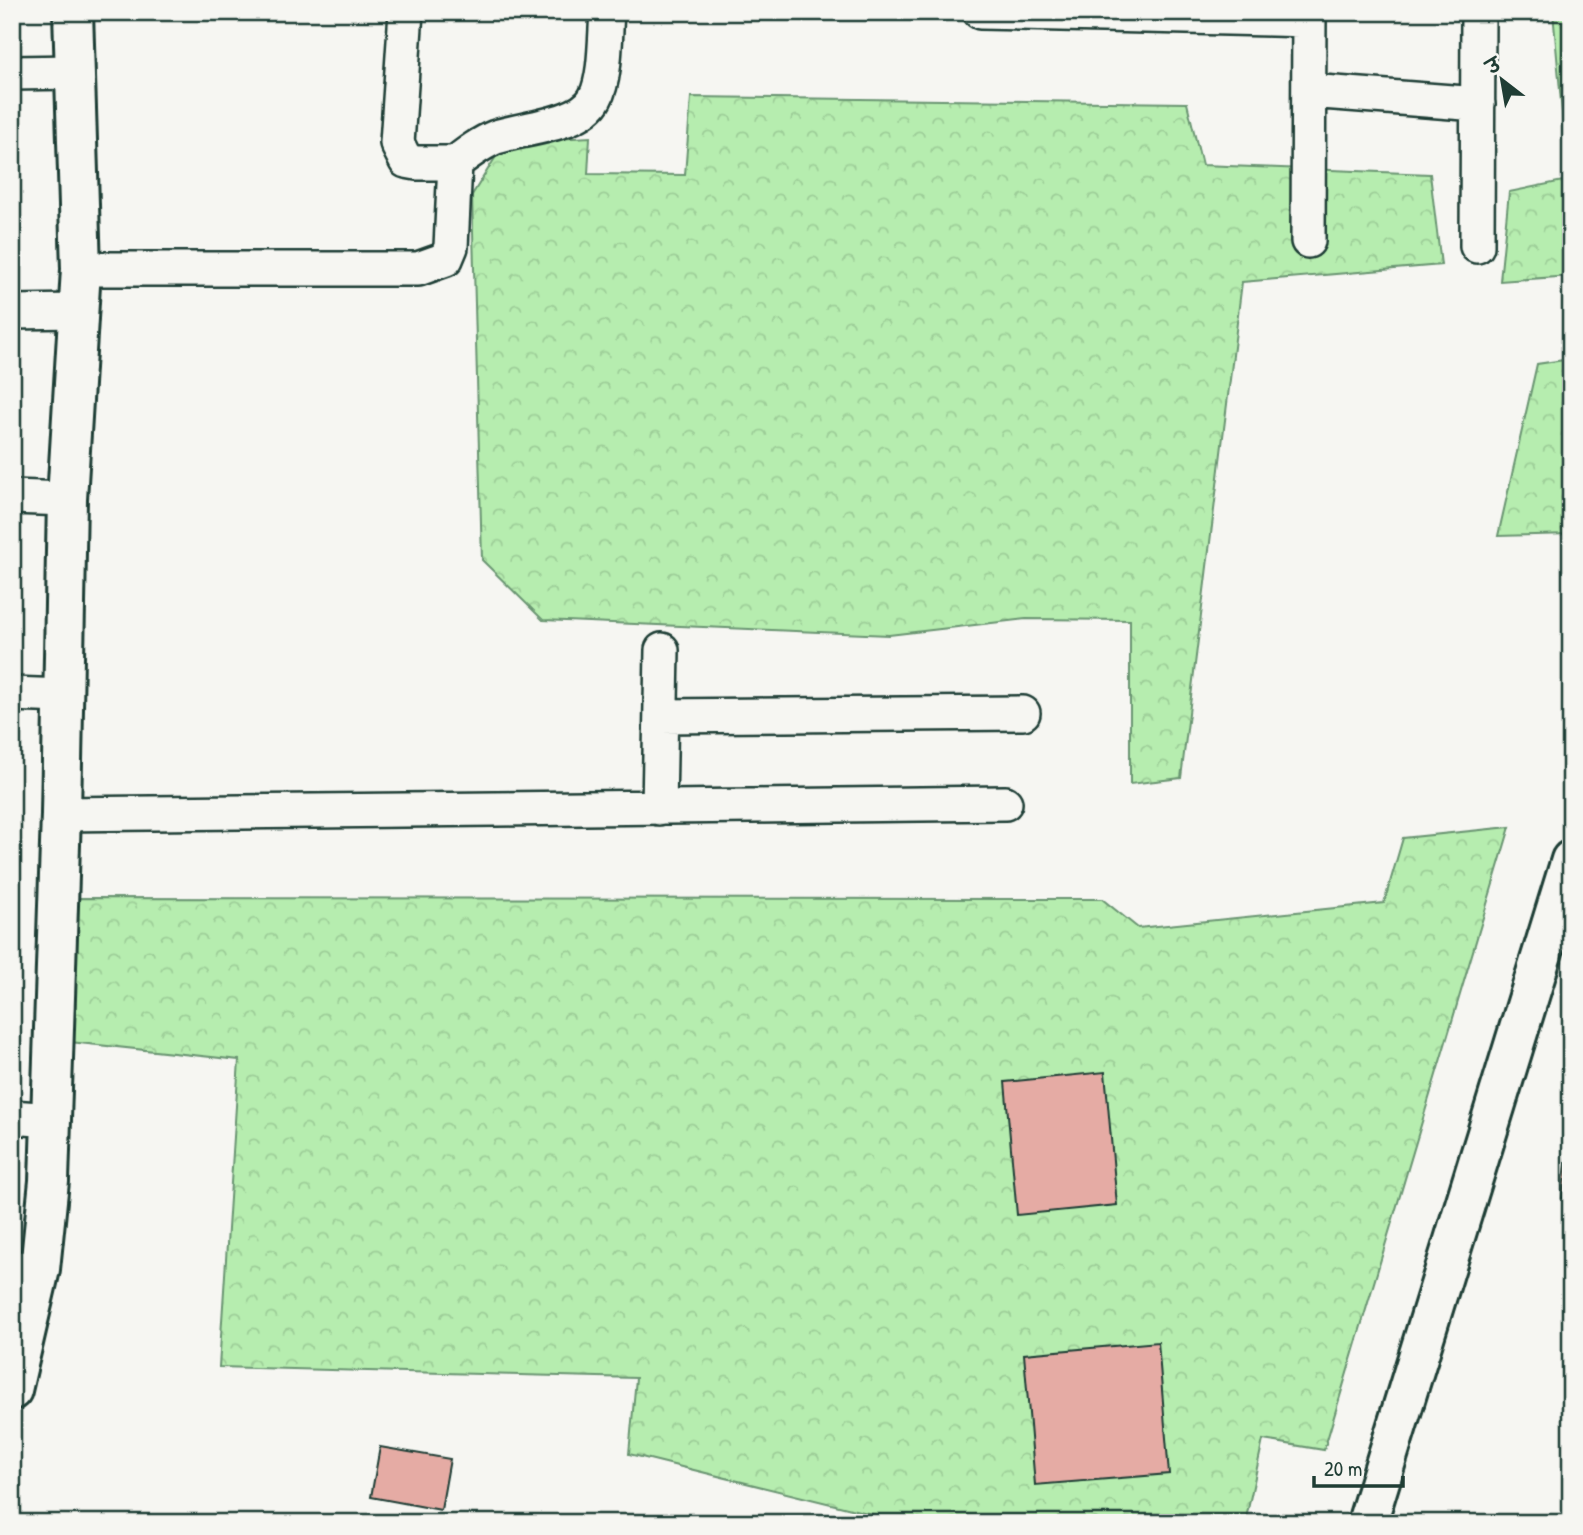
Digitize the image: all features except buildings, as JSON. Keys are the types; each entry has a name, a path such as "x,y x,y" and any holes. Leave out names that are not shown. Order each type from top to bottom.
{"main road":[{"path":"12,1390 26,1269 48,1181 51,1120 61,814 67,499 81,269 73,12"},
{"path":"1367,1523 1571,860"}],"street":[{"path":"406,12 397,143 406,160 417,163 455,163 481,144 498,137 557,122 579,113 595,100 600,83 607,12"},
{"path":"980,12 1309,16 1308,241"},
{"path":"1477,246 1478,12"},
{"path":"12,73 76,72"},
{"path":"1309,91 1478,104"},
{"path":"81,269 418,269 446,259 451,247 455,163"},
{"path":"12,312 78,311"},
{"path":"12,497 67,499"},
{"path":"659,808 662,650"},
{"path":"12,694 63,696"},
{"path":"661,716 1023,713"},
{"path":"61,814 1005,803"},
{"path":"12,1117 51,1120"}],"green space":[{"path":"1553,12 1571,12 1571,276 1500,281 1509,192 1568,180"},
{"path":"691,97 1187,103 1202,165 1430,174 1441,265 1242,282 1181,778 1130,784 1130,620 1026,619 889,635 543,620 482,560 472,195 505,142 590,137 588,174 685,175"},
{"path":"1571,359 1571,534 1498,536 1537,364"},
{"path":"1510,827 1324,1450 1263,1440 1245,1523 908,1523 629,1454 636,1378 219,1367 239,1060 70,1042 78,898 1102,899 1138,928 1384,903 1403,838"}]}
